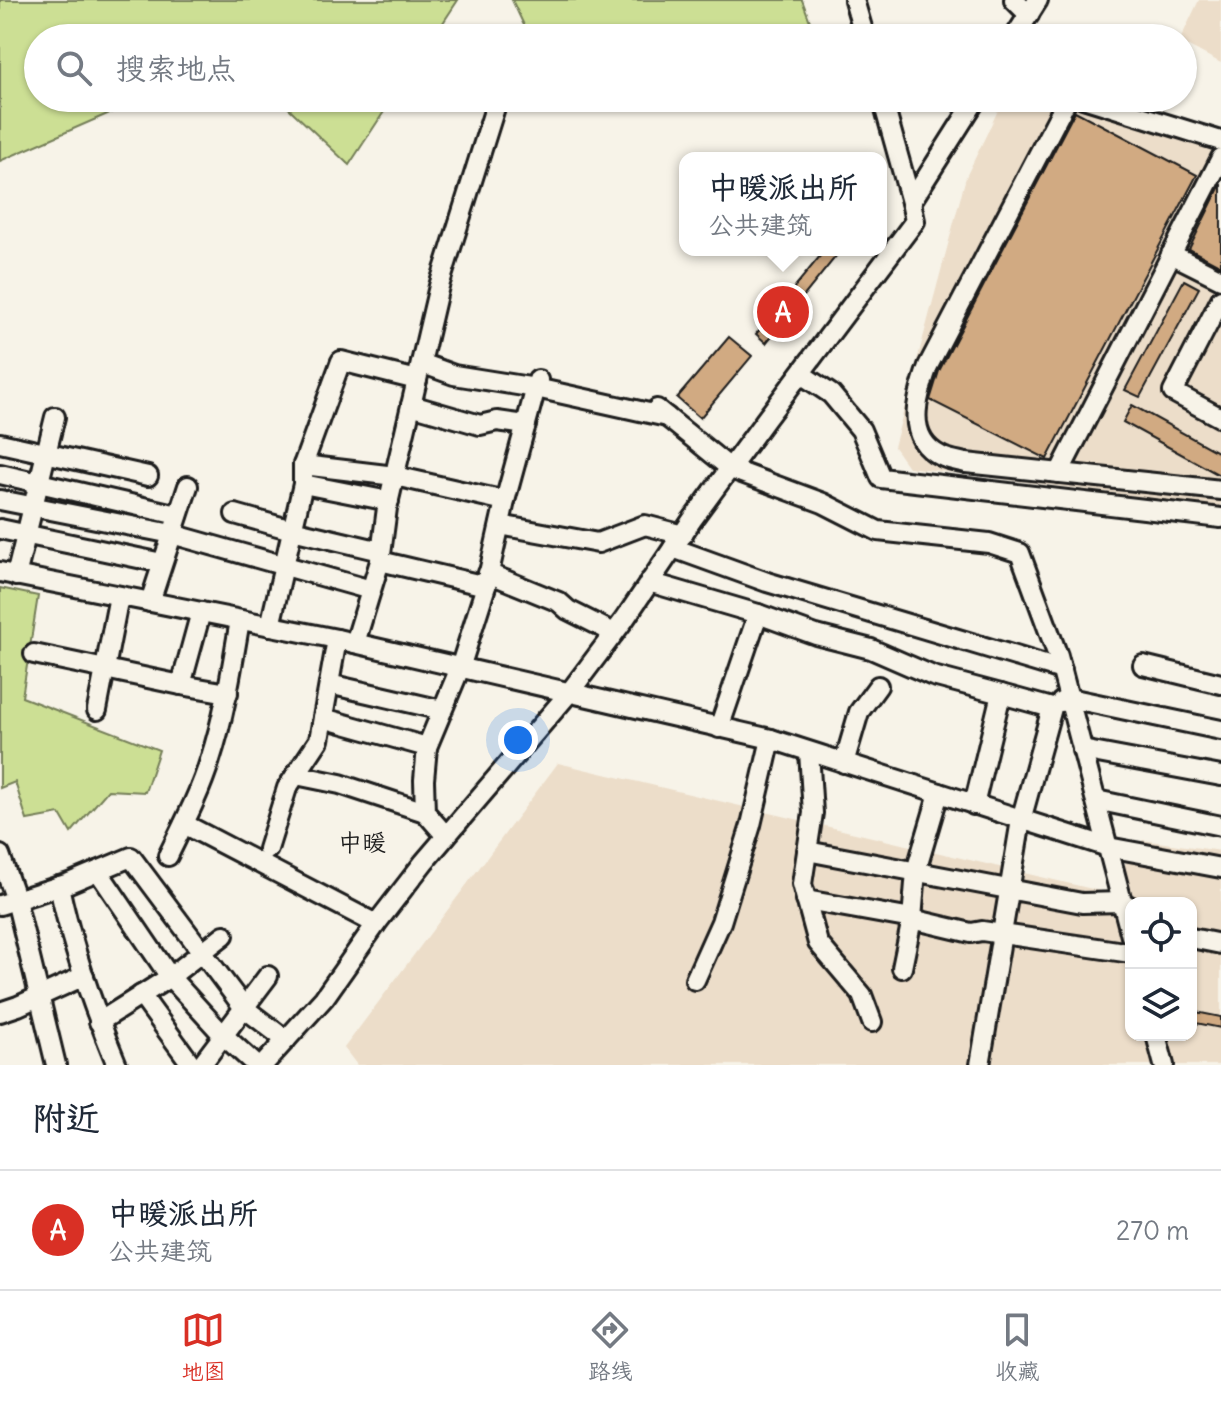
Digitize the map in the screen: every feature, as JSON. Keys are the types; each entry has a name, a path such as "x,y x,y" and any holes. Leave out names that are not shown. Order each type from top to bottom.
{"street":[{"path":"854,0 861,24"},
{"path":"1014,0 1034,7 1023,24"},
{"path":"268,849 287,788 319,740 329,684 371,590 439,286 494,112"},
{"path":"263,1065 324,998 376,924 446,836 569,693 915,221 886,112"},
{"path":"911,202 968,112"},
{"path":"1061,112 928,366 918,394 916,425 924,444 942,457 966,463 1221,490"},
{"path":"1128,112 1221,141"},
{"path":"1059,473 1221,158"},
{"path":"1171,254 1221,279"},
{"path":"1221,299 1173,392 1221,418"},
{"path":"270,626 303,474 341,361 537,384 662,413 731,469 823,503 878,531 989,543 1020,553 1062,670 1108,847 1125,899"},
{"path":"801,374 831,394 861,430 881,478 1221,518"},
{"path":"425,812 427,747 460,668 487,579 537,384"},
{"path":"411,405 480,425 497,421 526,425"},
{"path":"55,417 26,535 8,574 346,641 771,739 1108,847 1221,868"},
{"path":"0,443 148,476"},
{"path":"0,474 178,515"},
{"path":"303,474 395,476 505,501"},
{"path":"303,474 389,501"},
{"path":"150,602 188,486"},
{"path":"0,500 172,534 371,590"},
{"path":"235,514 380,556 487,579 559,602 568,610 614,633"},
{"path":"500,525 598,543 645,525 767,582 1062,670"},
{"path":"0,529 162,563"},
{"path":"649,582 758,614 816,635 871,649 933,676 1052,708"},
{"path":"97,710 119,596"},
{"path":"181,685 201,612"},
{"path":"719,728 758,614"},
{"path":"168,856 210,761 228,693 240,620"},
{"path":"34,654 228,693"},
{"path":"1143,665 1221,684"},
{"path":"329,684 442,710"},
{"path":"844,763 859,712 878,686"},
{"path":"974,805 1001,694"},
{"path":"980,1065 1021,820 1052,708 1069,698 1221,730"},
{"path":"323,718 427,747"},
{"path":"695,980 725,908 751,825 771,739"},
{"path":"1082,750 1221,776"},
{"path":"809,752 813,813 802,884 818,943 862,995 872,1022"},
{"path":"296,775 340,784 425,812 446,836"},
{"path":"902,968 912,919 916,871 939,793"},
{"path":"1096,800 1221,826"},
{"path":"184,824 376,924"},
{"path":"807,851 1082,903 1125,905"},
{"path":"0,855 8,902 39,996 56,1065"},
{"path":"8,902 59,886 131,857 244,1008 286,1040"},
{"path":"98,871 170,977 223,1035 256,1065"},
{"path":"59,886 68,930 117,1065"},
{"path":"806,900 971,933 982,931 1125,952"},
{"path":"99,1022 170,977 224,935"},
{"path":"1197,939 1221,944"},
{"path":"0,1012 84,976"},
{"path":"201,1065 268,976"},
{"path":"141,995 192,1065"},
{"path":"1158,1041 1164,1065"}],"shaded area":[{"path":"1199,0 1221,0 1221,63 1197,50 1197,24 1188,24"},
{"path":"997,112 1105,112 1221,149 1221,507 908,467 894,447 966,177"},
{"path":"558,763 1105,892 1143,840 1221,851 1221,1065 357,1065 344,1048"}],"green space":[{"path":"0,0 458,0 442,24 24,24 24,112 112,112 0,161"},
{"path":"512,0 802,0 811,24 523,24"},
{"path":"293,112 384,112 349,165"},
{"path":"0,588 38,596 22,697 159,750 145,792 108,790 71,833 60,814 27,820 15,782 0,788"}],"building":[{"path":"1074,112 1197,175 1047,459 930,400 939,371"},
{"path":"1221,184 1221,266 1189,249"},
{"path":"820,256 836,256 766,343 756,334"},
{"path":"1184,280 1199,288 1140,397 1125,390"},
{"path":"729,337 752,356 700,418 677,398"},
{"path":"1132,405 1221,454 1221,476 1123,422"},
{"path":"1197,1012 1221,1017 1221,1028 1197,1023"}],"place":[{"name":"中暖派出所","path":"783,312"}],"district":[{"name":"中暖","path":"362,843"}]}
